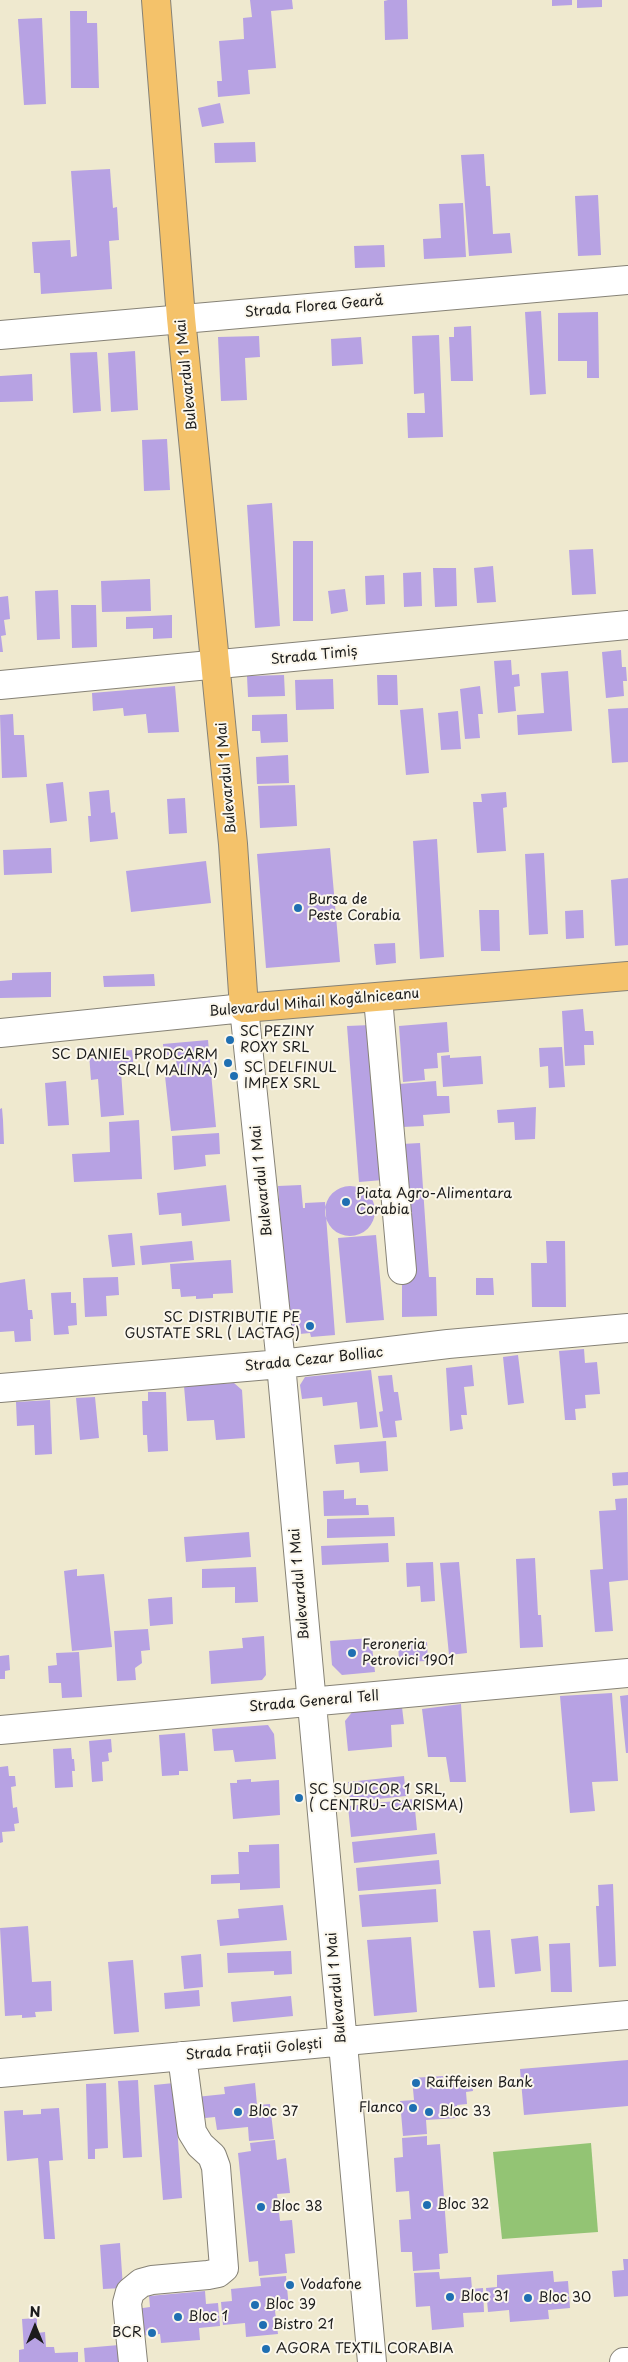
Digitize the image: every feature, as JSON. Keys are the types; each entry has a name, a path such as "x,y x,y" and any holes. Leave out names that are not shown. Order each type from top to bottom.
{"main road":[{"name":"Bulevardul 1 Mai","path":"156,0 181,318 217,666 233,844 244,1008"},
{"name":"Bulevardul Mihail Kogălniceanu","path":"244,1008 628,976"}],"street":[{"name":"Strada Florea Geară","path":"0,335 628,280"},
{"name":"Strada Timiș","path":"0,685 217,666 628,625"},
{"path":"378,998 402,1270"},
{"name":"Bulevardul Mihail Kogălniceanu","path":"0,1033 244,1008"},
{"name":"Bulevardul 1 Mai","path":"244,1008 281,1364 310,1702 372,2362"},
{"name":"Strada Cezar Bolliac","path":"0,1388 281,1364 448,1344 628,1328"},
{"name":"Strada General Tell","path":"0,1730 628,1673"},
{"name":"Strada Frații Golești","path":"0,2073 342,2043 628,2015"},
{"path":"133,2362 127,2303 130,2292 140,2283 152,2280 208,2275 218,2273 224,2268 216,2167 212,2156 200,2145 192,2132 182,2056"}],"green space":[{"path":"591,2143 598,2232 502,2239 493,2152"}],"building":[{"path":"250,0 292,0 293,9 271,11 276,68 248,70 250,94 218,97 217,81 222,81 219,41 244,39 243,18 252,17"},
{"path":"407,0 408,39 385,40 384,1"},
{"path":"552,0 572,0 572,5 552,6"},
{"path":"577,0 602,0 602,7 577,8"},
{"path":"70,11 87,11 87,23 97,23 99,88 71,88"},
{"path":"42,18 46,104 24,105 18,19"},
{"path":"220,103 224,123 202,127 198,108"},
{"path":"255,142 256,162 215,163 214,143"},
{"path":"484,154 486,186 490,186 493,234 510,233 512,253 469,256 461,155"},
{"path":"110,169 113,208 117,207 119,240 109,241 112,289 41,294 40,273 34,273 32,242 70,240 71,257 77,256 71,171"},
{"path":"598,195 601,255 578,256 575,196"},
{"path":"463,203 466,257 424,259 423,239 441,238 439,204"},
{"path":"384,245 385,267 355,268 354,246"},
{"path":"541,311 546,394 530,395 525,312"},
{"path":"598,312 599,378 587,378 587,361 558,361 558,313"},
{"path":"471,326 473,381 451,381 449,337 454,337 454,327"},
{"path":"439,335 443,437 408,438 407,413 425,413 424,393 414,394 412,336"},
{"path":"259,336 260,357 245,358 247,400 221,401 218,337"},
{"path":"361,337 363,364 332,366 331,339"},
{"path":"135,351 138,410 111,412 108,353"},
{"path":"97,352 101,411 73,413 70,353"},
{"path":"32,374 33,401 0,402 0,376"},
{"path":"167,439 170,490 144,491 142,440"},
{"path":"272,503 280,626 255,628 247,505"},
{"path":"293,541 313,541 313,621 293,621"},
{"path":"593,549 596,594 572,595 569,550"},
{"path":"493,566 496,602 477,603 474,568"},
{"path":"433,568 456,568 457,606 435,607"},
{"path":"421,572 422,606 404,607 403,573"},
{"path":"384,575 385,604 366,605 365,576"},
{"path":"150,579 151,611 102,612 101,581"},
{"path":"345,589 348,611 331,614 328,591"},
{"path":"58,590 60,639 37,640 35,591"},
{"path":"8,596 10,619 4,620 6,635 1,636 3,652 0,652 0,597"},
{"path":"71,605 96,605 97,647 72,648"},
{"path":"172,615 172,638 153,639 153,628 126,629 126,617"},
{"path":"621,650 622,667 626,667 627,681 623,681 624,696 606,698 602,652"},
{"path":"511,660 512,675 519,674 520,686 514,687 516,711 498,713 494,661"},
{"path":"568,671 572,731 518,735 517,715 544,713 541,673"},
{"path":"284,675 285,696 248,697 247,676"},
{"path":"377,675 397,675 398,705 378,705"},
{"path":"333,679 334,709 296,710 295,680"},
{"path":"175,686 179,732 148,733 146,714 124,716 123,708 93,711 92,693"},
{"path":"480,686 483,714 478,714 480,738 465,739 460,689"},
{"path":"423,708 429,773 406,775 400,710"},
{"path":"628,708 628,762 612,763 608,709"},
{"path":"458,711 461,749 441,750 438,713"},
{"path":"13,714 14,735 24,735 27,777 2,778 0,715"},
{"path":"287,714 288,742 261,743 260,731 252,731 252,715"},
{"path":"288,755 289,783 257,784 256,757"},
{"path":"63,782 67,821 50,823 46,784"},
{"path":"295,785 297,826 260,828 258,786"},
{"path":"109,790 111,813 115,812 118,839 90,842 88,816 91,816 89,792"},
{"path":"506,792 507,807 503,808 506,851 477,853 473,802 482,802 481,794"},
{"path":"185,798 187,833 169,834 167,799"},
{"path":"437,839 444,957 420,959 413,841"},
{"path":"51,848 52,873 4,875 3,850"},
{"name":"Bursa de Peste Corabia","path":"330,848 340,962 266,968 257,854"},
{"path":"544,853 548,934 529,935 525,854"},
{"path":"206,861 211,903 131,912 126,871"},
{"path":"628,878 628,945 615,946 611,880"},
{"path":"479,910 499,910 500,951 481,951"},
{"path":"583,910 584,938 566,939 565,911"},
{"path":"395,943 396,963 376,965 374,944"},
{"path":"51,972 51,997 0,998 0,981 12,980 12,973"},
{"path":"154,974 155,986 104,987 103,976"},
{"path":"583,1009 585,1031 593,1031 594,1045 584,1045 585,1065 565,1066 562,1011"},
{"path":"447,1022 449,1052 437,1053 438,1068 424,1069 425,1080 403,1082 399,1026"},
{"path":"371,1025 383,1180 359,1182 347,1026"},
{"path":"208,1040 216,1127 171,1131 165,1076 178,1075 176,1059 164,1060 163,1044"},
{"path":"562,1047 565,1087 549,1088 548,1066 540,1067 539,1048"},
{"path":"132,1050 134,1070 121,1071 124,1115 101,1117 98,1079 91,1080 89,1054"},
{"path":"450,1055 450,1058 481,1056 483,1084 443,1087 441,1056"},
{"path":"66,1081 69,1125 48,1126 45,1083"},
{"path":"436,1081 437,1096 449,1096 450,1113 423,1115 424,1126 402,1127 399,1084"},
{"path":"536,1107 535,1139 515,1140 514,1122 498,1123 497,1110"},
{"path":"2,1108 4,1144 0,1144 0,1109"},
{"path":"139,1120 142,1179 74,1182 72,1154 110,1152 109,1122"},
{"path":"219,1133 220,1154 205,1155 206,1166 174,1170 172,1136"},
{"path":"420,1143 429,1277 436,1277 437,1316 402,1317 402,1144"},
{"path":"226,1185 230,1221 182,1226 181,1213 159,1215 157,1193"},
{"path":"301,1185 303,1208 305,1208 305,1203 325,1202 335,1335 311,1337 310,1333 289,1335 278,1186"},
{"path":"350,1186 359,1188 370,1197 375,1211 373,1220 364,1231 350,1236 341,1234 330,1225 325,1211 327,1202 336,1191"},
{"path":"132,1233 135,1265 112,1267 108,1235"},
{"path":"376,1235 384,1320 346,1323 338,1238"},
{"path":"192,1241 194,1260 142,1265 140,1246"},
{"path":"546,1241 565,1241 566,1307 532,1307 531,1263 547,1263"},
{"path":"231,1260 233,1293 213,1294 213,1298 196,1299 196,1296 181,1297 180,1289 172,1289 170,1264"},
{"path":"118,1277 119,1295 106,1296 107,1316 85,1317 83,1278"},
{"path":"476,1278 493,1278 494,1295 476,1295"},
{"path":"25,1279 28,1310 32,1310 33,1319 30,1319 31,1341 15,1342 14,1331 0,1332 0,1283"},
{"path":"71,1292 71,1303 76,1303 77,1325 68,1326 69,1334 54,1335 51,1293"},
{"path":"584,1349 585,1363 597,1362 600,1394 585,1395 586,1408 575,1409 576,1420 565,1420 559,1351"},
{"path":"518,1355 524,1403 508,1405 503,1357"},
{"path":"472,1365 474,1386 464,1387 467,1415 461,1415 463,1429 450,1431 446,1368"},
{"path":"371,1370 378,1427 360,1429 357,1402 323,1406 322,1397 302,1399 300,1385 305,1377"},
{"path":"392,1375 394,1392 398,1392 402,1420 395,1421 397,1437 383,1438 379,1412 383,1411 378,1376"},
{"path":"234,1383 242,1390 245,1438 216,1440 214,1420 187,1421 184,1386"},
{"path":"148,1392 166,1392 168,1451 148,1452 147,1435 143,1435 142,1401 148,1401"},
{"path":"95,1397 99,1438 80,1440 76,1398"},
{"path":"50,1400 52,1454 35,1455 34,1425 17,1426 16,1402"},
{"path":"386,1441 388,1471 360,1473 359,1462 336,1464 334,1445"},
{"path":"628,1472 628,1485 613,1486 612,1473"},
{"path":"344,1490 344,1499 356,1498 356,1505 368,1505 369,1515 324,1516 323,1491"},
{"path":"627,1498 628,1580 609,1582 613,1631 595,1632 590,1570 603,1569 599,1511 616,1510 615,1499"},
{"path":"394,1517 395,1536 327,1538 327,1519"},
{"path":"249,1532 251,1557 186,1562 184,1537"},
{"path":"388,1543 389,1562 322,1565 321,1546"},
{"path":"535,1558 538,1615 541,1615 543,1647 520,1648 516,1559"},
{"path":"433,1562 435,1601 421,1602 420,1586 407,1587 406,1563"},
{"path":"459,1562 467,1653 449,1655 440,1563"},
{"path":"256,1567 258,1602 235,1603 235,1587 202,1588 202,1569"},
{"path":"77,1569 77,1576 104,1574 112,1647 72,1651 64,1571"},
{"path":"172,1597 173,1624 150,1626 148,1599"},
{"path":"148,1629 150,1650 141,1651 142,1663 135,1668 136,1680 117,1681 114,1631"},
{"path":"264,1636 266,1675 262,1680 211,1684 209,1651 243,1648 242,1638"},
{"name":"Feroneria Petrovici 1901","path":"371,1638 375,1672 342,1675 332,1665 330,1641"},
{"path":"427,1642 428,1661 399,1662 398,1643"},
{"path":"79,1652 82,1697 62,1698 61,1683 49,1683 48,1666 57,1665 56,1653"},
{"path":"9,1655 10,1670 5,1671 5,1679 0,1679 0,1656"},
{"path":"612,1693 618,1781 592,1782 595,1811 570,1813 560,1696"},
{"path":"628,1695 628,1753 626,1753 620,1696"},
{"path":"461,1704 466,1782 450,1782 446,1757 428,1757 422,1709"},
{"path":"402,1707 404,1724 391,1725 392,1747 348,1751 345,1721 353,1711"},
{"path":"268,1725 274,1734 276,1759 235,1762 233,1750 214,1751 212,1729"},
{"path":"185,1733 188,1771 179,1771 179,1775 162,1776 159,1735"},
{"path":"111,1739 112,1752 108,1753 109,1761 102,1762 103,1781 92,1782 89,1741"},
{"path":"71,1748 75,1771 72,1771 73,1787 55,1788 53,1749"},
{"path":"8,1766 9,1776 15,1776 16,1786 11,1787 13,1808 17,1807 19,1823 14,1824 15,1831 2,1832 3,1842 0,1843 0,1767"},
{"path":"404,1776 406,1796 350,1802 348,1782"},
{"path":"251,1779 251,1782 279,1780 280,1815 233,1819 230,1783 237,1783 237,1780"},
{"path":"414,1799 417,1830 351,1837 348,1806"},
{"path":"435,1833 437,1854 354,1863 352,1842"},
{"path":"279,1844 280,1888 240,1890 240,1883 211,1884 211,1875 239,1874 238,1852 249,1852 249,1845"},
{"path":"439,1860 441,1884 358,1891 356,1868"},
{"path":"613,1884 616,1966 599,1967 596,1906 599,1906 598,1885"},
{"path":"436,1889 438,1922 362,1927 359,1895"},
{"path":"283,1905 287,1940 220,1946 217,1920 239,1918 238,1909"},
{"path":"28,1926 32,1982 51,1981 52,2011 35,2012 36,2017 22,2018 22,2015 5,2016 0,1928"},
{"path":"490,1930 495,1987 479,1988 473,1931"},
{"path":"538,1936 541,1971 515,1974 511,1939"},
{"path":"411,1937 417,2012 374,2016 367,1940"},
{"path":"570,1943 572,1992 551,1992 549,1944"},
{"path":"291,1951 292,1974 274,1975 274,1971 228,1973 227,1953"},
{"path":"201,1954 203,1987 184,1989 181,1956"},
{"path":"133,1960 139,2032 114,2034 108,1962"},
{"path":"199,1990 200,2006 165,2009 164,1993"},
{"path":"291,1996 293,2016 233,2022 231,2002"},
{"path":"628,2060 628,2106 524,2115 520,2069"},
{"name":"Bloc 33","path":"443,2076 444,2084 472,2082 473,2091 466,2092 467,2104 457,2105 458,2118 426,2120 427,2134 403,2136 400,2101 414,2100 412,2078"},
{"path":"138,2080 142,2157 123,2158 118,2081"},
{"path":"106,2083 108,2148 95,2149 95,2159 88,2159 86,2084"},
{"path":"174,2083 182,2198 163,2200 154,2085"},
{"name":"Bloc 37","path":"255,2083 257,2105 270,2104 274,2139 249,2141 248,2127 217,2130 215,2117 205,2118 203,2106 197,2107 196,2097 225,2094 224,2087"},
{"path":"59,2108 63,2160 49,2161 55,2239 44,2239 38,2158 7,2161 4,2111 23,2110 23,2115 41,2114 41,2109"},
{"name":"Bloc 32","path":"427,2136 427,2145 440,2144 448,2253 439,2254 440,2269 413,2271 412,2252 401,2252 399,2220 411,2219 409,2191 396,2192 394,2158 403,2157 402,2138"},
{"name":"Bloc 38","path":"275,2140 277,2160 286,2158 290,2193 277,2194 280,2221 292,2220 295,2253 285,2254 287,2273 259,2276 258,2261 249,2262 238,2153 251,2151 250,2143"},
{"path":"120,2243 123,2288 103,2289 100,2245"},
{"path":"623,2259 628,2259 628,2296 614,2297 612,2271 624,2270"},
{"name":"Bloc 30","path":"553,2271 554,2282 568,2281 570,2308 548,2310 549,2319 510,2322 509,2310 488,2312 486,2288 497,2287 497,2275"},
{"name":"Bloc 31","path":"439,2272 440,2279 471,2277 472,2289 483,2288 484,2312 463,2313 464,2327 432,2330 430,2306 416,2307 414,2273"},
{"name":"Bloc 39","path":"286,2276 289,2309 275,2311 278,2334 246,2337 245,2323 223,2325 221,2302 232,2301 231,2289 261,2286 260,2278"},
{"name":"Bloc 1","path":"205,2291 206,2304 218,2303 220,2326 199,2328 200,2340 161,2343 160,2334 138,2336 136,2309 150,2307 149,2296"},
{"path":"37,2318 37,2333 45,2332 46,2347 54,2347 55,2353 78,2352 78,2362 19,2362 19,2350 24,2349 22,2319"},
{"path":"119,2345 121,2362 85,2362 84,2348"}],"place":[{"name":"Bursa de Peste Corabia","path":"298,908"},
{"name":"SC PEZINY ROXY SRL","path":"230,1040"},
{"name":"SC DANIEL PRODCARM SRL( MALINA)","path":"228,1063"},
{"name":"SC DELFINUL IMPEX SRL","path":"234,1076"},
{"name":"Piata Agro-Alimentara Corabia","path":"346,1202"},
{"name":"SC DISTRIBUTIE PE GUSTATE SRL ( LACTAG)","path":"310,1326"},
{"name":"Feroneria Petrovici 1901","path":"352,1653"},
{"name":"SC SUDICOR 1 SRL, ( CENTRU- CARISMA)","path":"299,1798"},
{"name":"Raiffeisen Bank","path":"416,2083"},
{"name":"Flanco","path":"413,2108"},
{"name":"Bloc 37","path":"238,2112"},
{"name":"Bloc 33","path":"429,2112"},
{"name":"Bloc 32","path":"427,2205"},
{"name":"Bloc 38","path":"261,2207"},
{"name":"Vodafone","path":"290,2285"},
{"name":"Bloc 31","path":"450,2297"},
{"name":"Bloc 30","path":"528,2298"},
{"name":"Bloc 39","path":"255,2305"},
{"name":"Bloc 1","path":"178,2317"},
{"name":"Bistro 21","path":"263,2325"},
{"name":"BCR","path":"152,2333"},
{"name":"AGORA TEXTIL CORABIA","path":"266,2349"}]}
